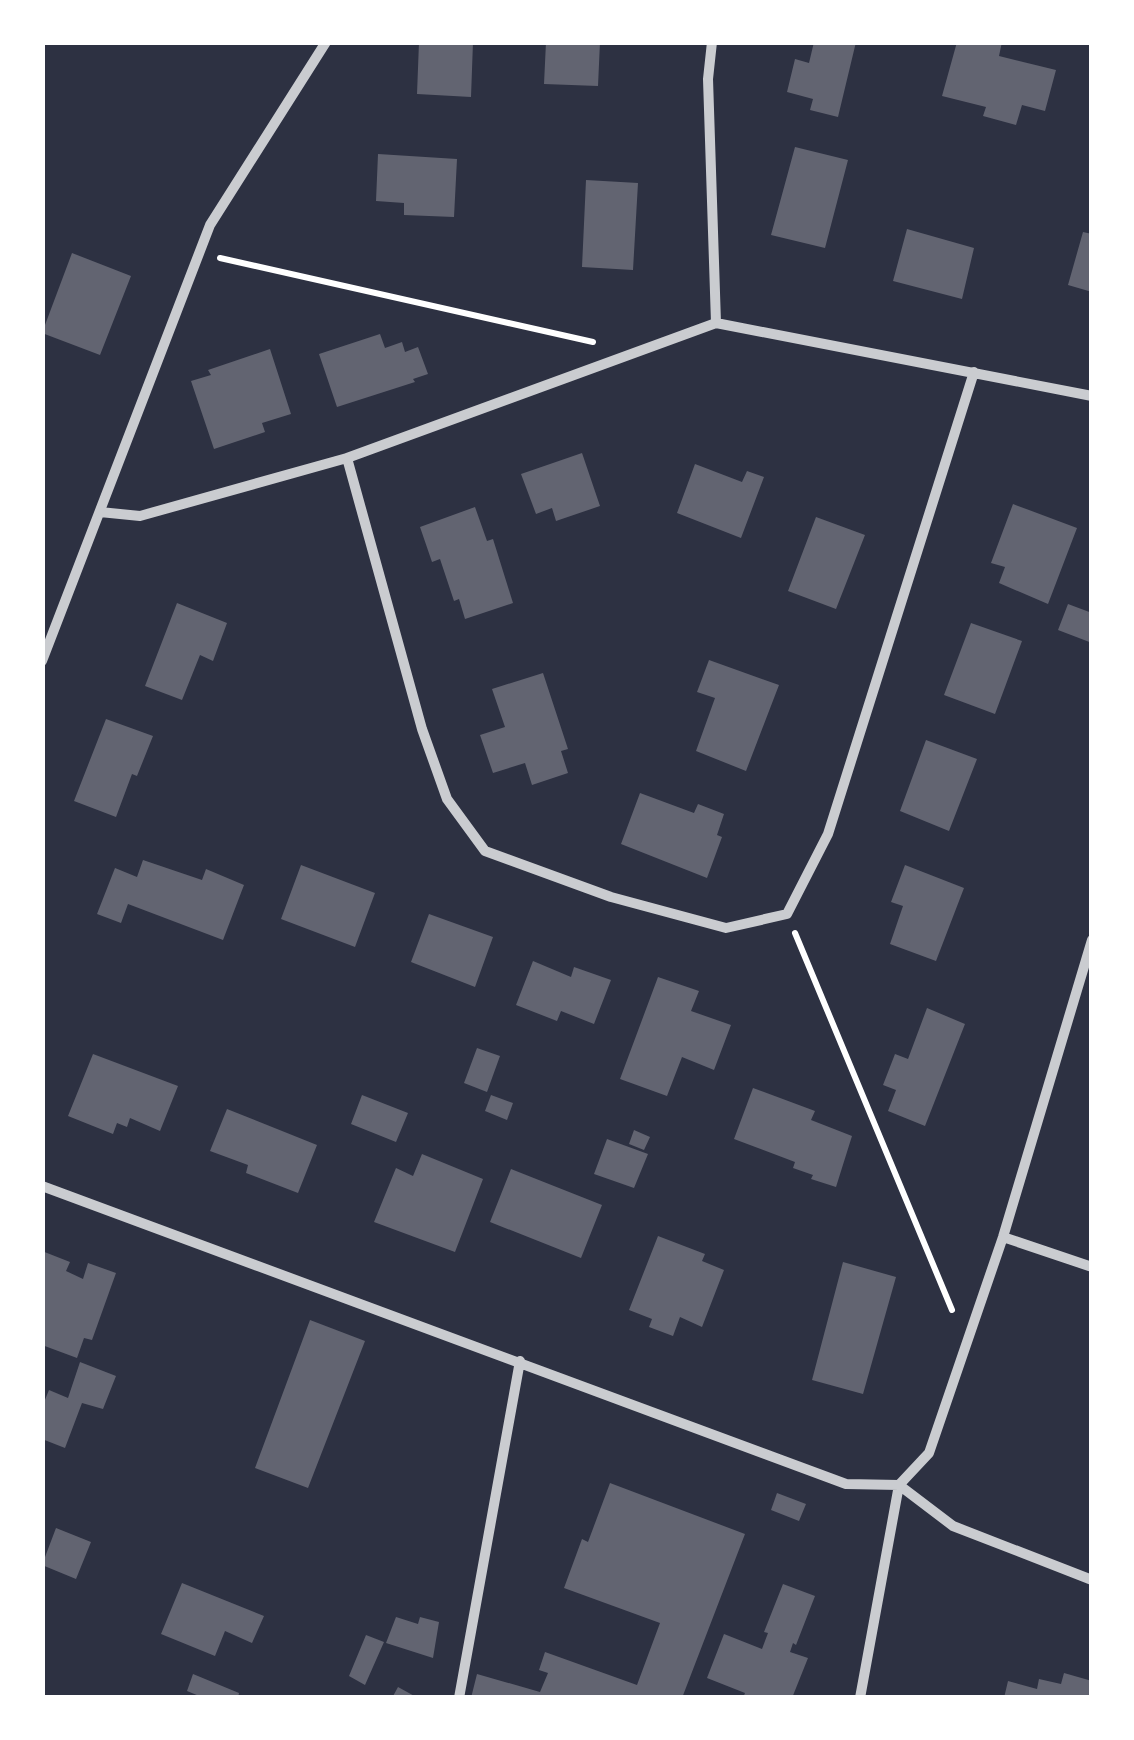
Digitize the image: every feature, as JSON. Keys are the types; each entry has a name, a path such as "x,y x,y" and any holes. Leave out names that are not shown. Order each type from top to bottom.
{"street":[{"path":"42,662 210,225 326,42"},
{"path":"712,42 708,79 716,323"},
{"path":"100,512 140,516 347,458 716,323 1092,396"},
{"path":"347,458 434,764 447,799 485,851 611,896 726,928 787,914 828,834 974,372"},
{"path":"860,1698 899,1485 930,1453 1004,1236 1092,940"},
{"path":"42,1186 846,1484 899,1485 953,1526 1092,1580"},
{"path":"1004,1236 1092,1267"},
{"path":"459,1698 520,1361"}],"path":[{"path":"199,253 636,352"},
{"path":"787,914 966,1344"}],"building":[{"path":"419,42 473,42 471,97 417,94"},
{"path":"546,42 600,42 598,86 544,84"},
{"path":"814,42 856,42 838,117 810,110 813,99 787,92 795,59 809,63"},
{"path":"957,42 1002,42 999,56 1056,70 1045,111 1022,105 1016,125 983,116 986,107 942,96"},
{"path":"795,147 848,160 825,248 771,235"},
{"path":"378,154 457,159 454,217 404,215 404,203 376,201"},
{"path":"586,180 638,183 633,270 582,267"},
{"path":"907,229 974,248 962,299 893,281"},
{"path":"1083,232 1092,234 1092,292 1068,285"},
{"path":"72,253 131,276 100,355 42,333"},
{"path":"380,334 385,348 402,342 405,352 418,347 428,374 413,379 415,382 337,407 319,354"},
{"path":"270,349 291,414 262,423 265,432 214,449 191,381 211,375 208,370"},
{"path":"582,453 600,506 556,521 552,508 536,514 521,474"},
{"path":"695,464 742,482 747,471 764,477 741,538 677,513"},
{"path":"1013,504 1077,528 1048,604 999,583 1005,567 991,563"},
{"path":"475,507 487,541 493,539 513,603 465,619 459,599 454,601 440,559 432,562 420,527"},
{"path":"816,517 865,535 836,609 788,591"},
{"path":"177,603 227,623 213,661 200,655 182,700 145,686"},
{"path":"1068,604 1092,613 1092,643 1058,630"},
{"path":"971,623 1022,641 995,714 944,695"},
{"path":"709,660 779,685 746,771 696,751 715,698 697,692"},
{"path":"543,673 568,749 561,751 568,773 532,785 525,763 493,773 480,735 505,727 492,689"},
{"path":"106,719 153,736 137,776 132,774 116,817 74,801"},
{"path":"926,740 977,759 949,831 900,811"},
{"path":"640,793 694,813 698,804 724,814 717,835 722,837 707,878 621,844"},
{"path":"143,860 202,880 206,869 244,885 223,940 128,904 121,923 97,914 115,868 137,877"},
{"path":"301,865 375,893 355,947 281,919"},
{"path":"905,865 964,888 936,961 890,944 903,906 891,902"},
{"path":"429,914 493,937 475,987 411,962"},
{"path":"533,961 571,977 574,967 611,980 594,1024 561,1011 557,1021 516,1005"},
{"path":"658,977 699,991 691,1011 731,1025 714,1070 682,1057 667,1096 620,1079"},
{"path":"927,1008 965,1024 925,1126 888,1111 896,1090 883,1085 895,1054 908,1059"},
{"path":"477,1048 500,1056 487,1092 464,1083"},
{"path":"93,1054 178,1086 160,1131 130,1118 127,1127 117,1123 113,1134 68,1116"},
{"path":"753,1088 815,1111 811,1120 852,1136 836,1187 811,1179 813,1175 793,1168 795,1162 734,1139"},
{"path":"362,1095 408,1113 396,1142 351,1124"},
{"path":"491,1095 513,1103 507,1120 485,1111"},
{"path":"227,1109 317,1145 298,1193 246,1173 248,1165 210,1151"},
{"path":"634,1130 650,1137 644,1150 629,1144"},
{"path":"607,1139 648,1154 634,1188 594,1174"},
{"path":"422,1154 483,1179 455,1252 374,1222 396,1168 413,1176"},
{"path":"511,1169 602,1205 581,1258 490,1222"},
{"path":"658,1236 705,1254 702,1261 724,1270 702,1327 680,1317 673,1336 649,1327 652,1319 629,1310"},
{"path":"42,1251 70,1262 66,1271 83,1279 88,1263 116,1273 92,1340 84,1338 77,1358 42,1345"},
{"path":"843,1262 896,1277 863,1394 812,1380"},
{"path":"310,1320 365,1341 308,1488 255,1468"},
{"path":"80,1362 116,1376 103,1409 82,1403 65,1448 42,1439 42,1407 49,1390 68,1398"},
{"path":"610,1483 745,1534 682,1698 471,1698 477,1674 540,1692 548,1673 539,1670 545,1652 637,1685 660,1623 564,1588 582,1539 588,1542"},
{"path":"777,1493 806,1504 799,1521 771,1510"},
{"path":"56,1528 91,1542 76,1579 42,1565"},
{"path":"182,1583 264,1616 252,1643 225,1631 215,1656 161,1634"},
{"path":"783,1584 815,1596 790,1652 808,1658 792,1698 743,1698 745,1693 707,1678 724,1634 762,1649 768,1633 764,1632"},
{"path":"396,1617 418,1624 420,1617 439,1622 433,1658 386,1643"},
{"path":"366,1635 384,1642 365,1685 349,1676"},
{"path":"1064,1673 1092,1681 1092,1698 1004,1698 1008,1681 1037,1689 1039,1679 1061,1684"},
{"path":"193,1674 239,1693 238,1698 204,1698 187,1691"},
{"path":"398,1687 418,1698 392,1698"}]}
